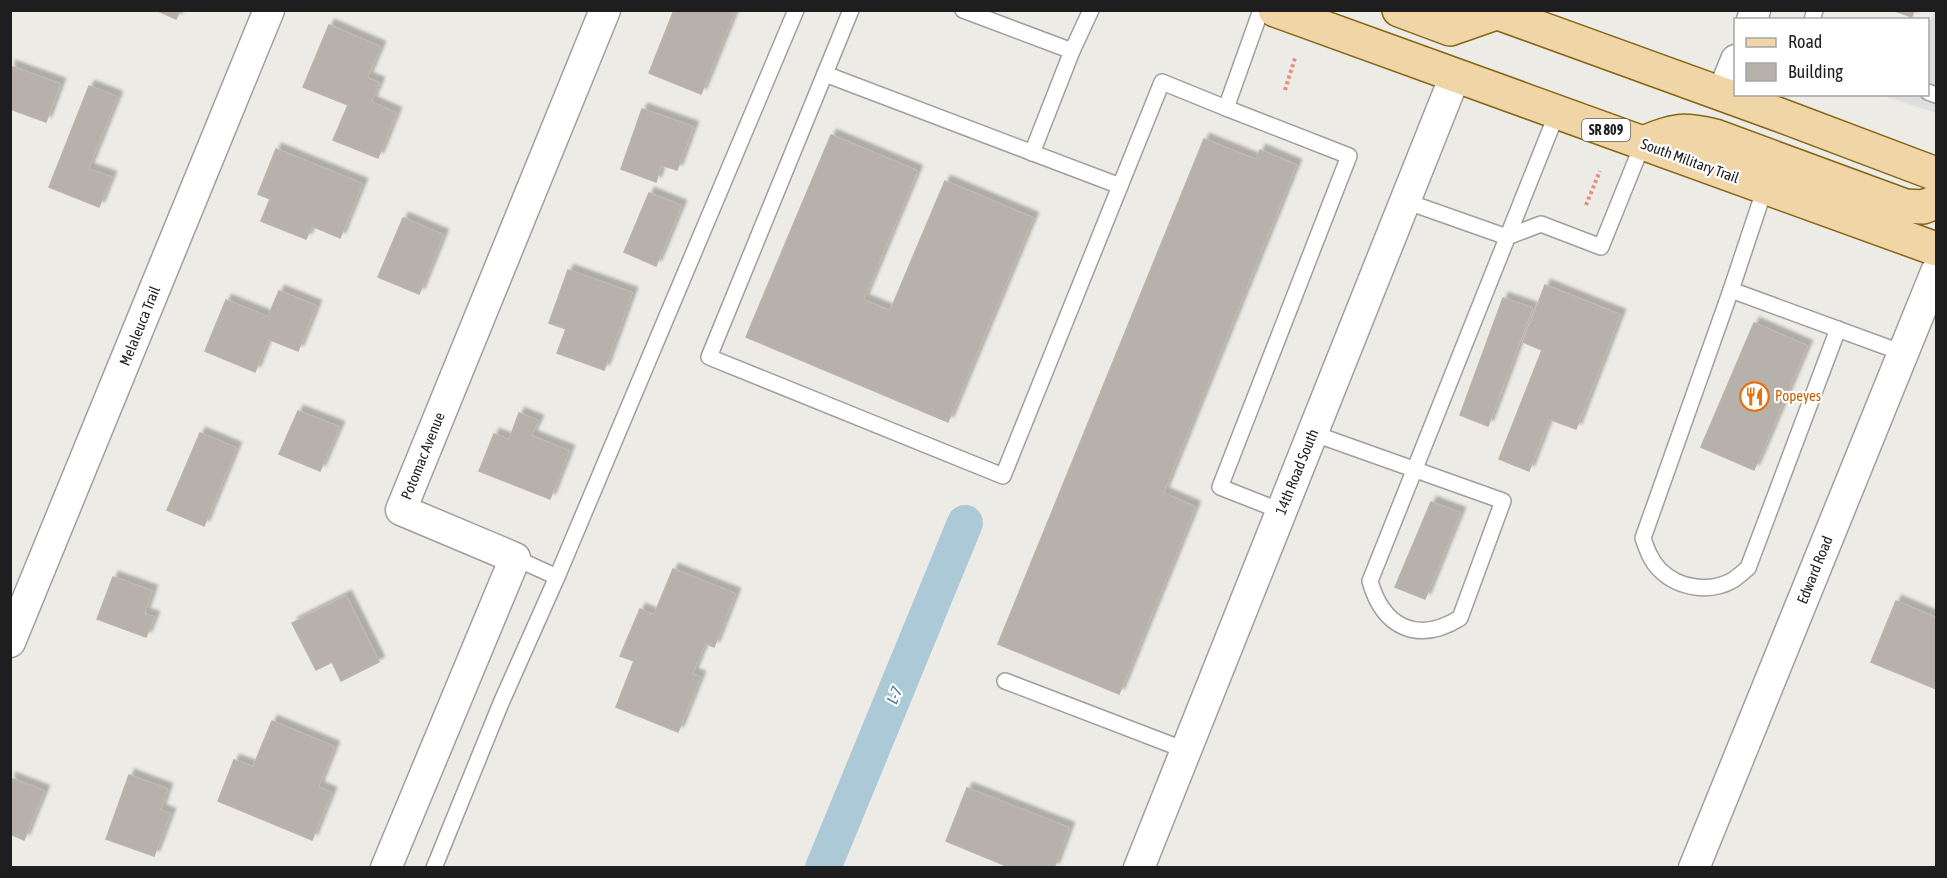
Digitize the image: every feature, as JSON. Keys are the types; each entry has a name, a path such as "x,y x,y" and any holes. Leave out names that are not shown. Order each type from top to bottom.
{"main road":[{"name":"South Military Trail","path":"1275,10 1936,249"},
{"path":"1399,10 1450,29 1493,12 1722,95 1779,109 1936,174"},
{"path":"1643,144 1673,131 1684,130 1715,136 1905,206 1923,207 1936,202"}],"street":[{"name":"Melaleuca Trail","path":"10,642 268,10"},
{"name":"Potomac Avenue","path":"515,558 401,510 605,10"},
{"path":"1722,95 1734,65"},
{"name":"14th Road South","path":"1139,867 1455,76"},
{"name":"Edward Road","path":"1694,867 1936,272"},
{"path":"386,867 515,558"}],"lane":[{"path":"434,867 501,703 557,577 796,10"},
{"path":"851,10 709,357 1003,476 1162,82 1349,156 1220,486 1281,511"},
{"path":"963,10 1072,51"},
{"path":"1032,153 1072,51 1091,10"},
{"path":"1226,108 1261,10"},
{"path":"825,74 1120,186"},
{"path":"1312,432 1414,470 1503,501 1460,618 1445,627 1429,631 1412,630 1396,623 1384,612 1375,597 1370,581 1414,470 1557,112"},
{"path":"1405,201 1507,237 1541,224 1601,248 1643,144"},
{"path":"1766,188 1642,538 1649,556 1661,571 1677,582 1695,588 1715,587 1733,580 1748,568 1838,329"},
{"path":"1731,290 1903,353"},
{"path":"515,558 557,577"},
{"path":"1005,681 1185,750"}],"path":[{"path":"1285,90 1295,58"},
{"path":"1586,205 1600,171"}],"shaded area":[{"path":"1936,11 1936,113 1884,96 1929,96 1929,25"}],"building":[{"path":"156,10 180,10 176,19"},
{"path":"674,10 735,10 701,94 649,73"},
{"path":"1892,10 1914,10 1912,17"},
{"path":"329,25 380,47 367,78 379,83 371,102 396,113 378,158 333,140 348,105 303,87"},
{"path":"10,66 60,84 46,122 10,109"},
{"path":"89,86 117,97 88,169 111,177 99,207 49,187"},
{"path":"642,109 693,127 677,170 661,165 656,182 621,169"},
{"path":"831,135 917,171 863,300 890,311 945,181 1033,218 948,422 746,337"},
{"path":"1204,139 1256,160 1260,150 1296,165 1163,493 1195,507 1119,694 998,644"},
{"path":"276,149 362,184 340,238 312,226 306,239 261,221 270,199 258,194"},
{"path":"649,193 681,206 656,266 624,252"},
{"path":"403,218 443,235 419,294 378,277"},
{"path":"568,270 632,293 604,370 557,353 566,329 549,323"},
{"path":"1545,285 1620,315 1576,429 1549,419 1529,471 1499,459 1542,350 1523,342"},
{"path":"279,291 316,306 298,351 268,339 255,372 205,351 226,300 268,317"},
{"path":"1503,298 1532,308 1488,426 1460,415"},
{"name":"Popeyes","path":"1754,323 1807,346 1754,470 1701,447"},
{"path":"298,411 339,427 320,471 279,454"},
{"path":"519,413 538,421 531,436 569,451 550,499 479,471 494,434 509,440"},
{"path":"200,433 236,448 204,526 167,510"},
{"path":"1431,502 1460,513 1425,599 1395,587"},
{"path":"673,569 735,594 714,647 705,643 692,674 700,677 678,732 616,707 634,661 620,656 640,609 654,615"},
{"path":"113,577 152,591 144,614 154,617 146,637 97,619"},
{"path":"346,596 379,662 341,681 332,662 316,670 292,623"},
{"path":"1896,601 1936,618 1936,689 1871,662"},
{"path":"272,721 334,747 318,787 331,793 312,840 218,801 234,760 253,767"},
{"path":"129,775 167,789 160,810 170,814 154,856 106,839"},
{"path":"10,778 44,791 24,840 10,834"},
{"path":"967,788 1069,828 1054,868 1011,868 946,841"}],"waterway":[{"name":"L-7","path":"823,868 965,523"}],"place":[{"name":"Popeyes","path":"1754,396"}]}
